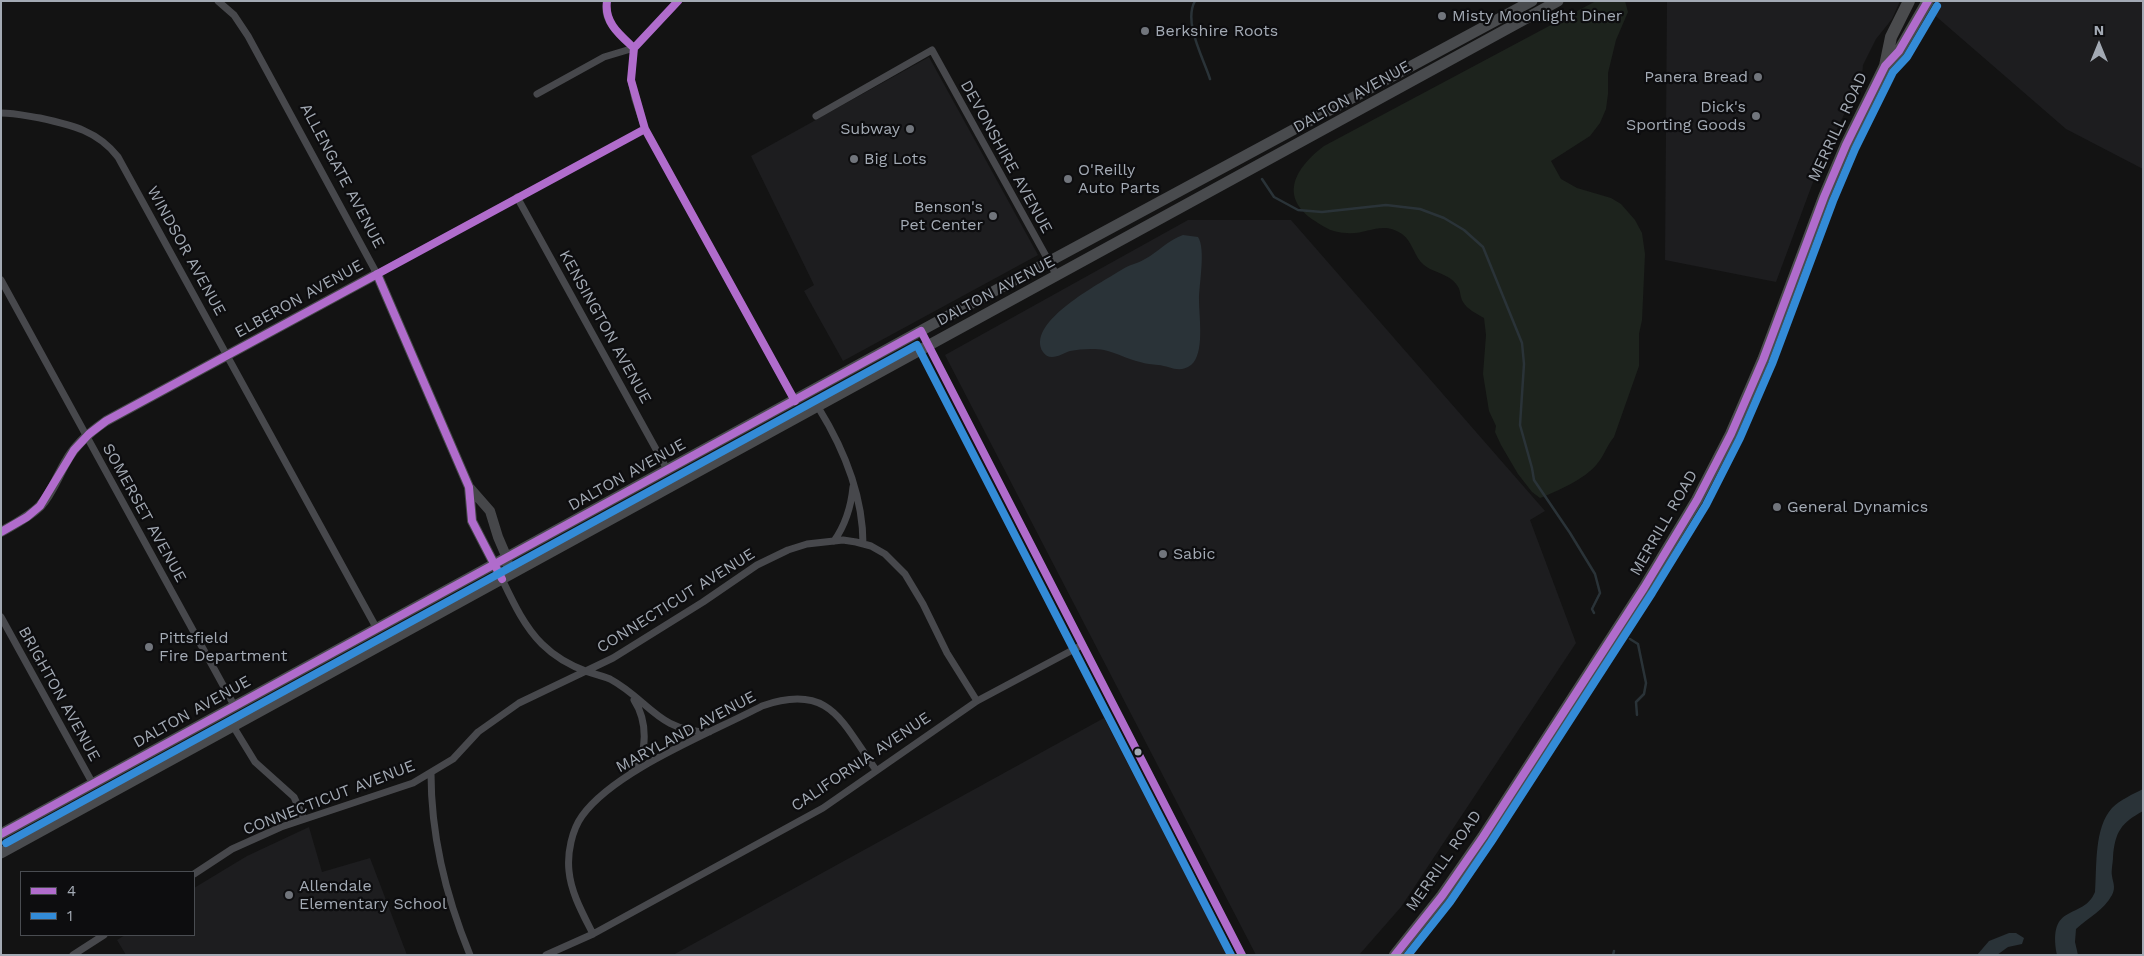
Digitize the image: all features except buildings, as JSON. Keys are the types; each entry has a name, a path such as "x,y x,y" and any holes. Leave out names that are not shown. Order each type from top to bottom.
{"highway":[{"name":"MERRILL ROAD","path":"1395,955 1442,896 1478,844 1644,588 1697,500 1731,434 1753,385 1833,174 1885,66 1891,37 1909,1"},
{"name":"MERRILL ROAD","path":"1885,66 1899,52 1928,1"}],"main road":[{"name":"DALTON AVENUE","path":"1,834 921,331 1532,1"},
{"name":"DALTON AVENUE","path":"1,853 1558,1"}],"street":[{"name":"ALLENGATE AVENUE","path":"218,1 234,15 248,36 377,274 469,487 490,511 507,558"},
{"path":"607,1 606,11 611,26 634,48"},
{"path":"537,94 604,57 634,48 678,1"},
{"path":"634,48 631,80 645,129 795,401"},
{"name":"DEVONSHIRE AVENUE","path":"816,116 932,50 1057,276"},
{"name":"WINDSOR AVENUE","path":"1,113 18,114 76,126 88,131 110,146 126,169 377,629"},
{"name":"ELBERON AVENUE","path":"1,532 30,515 40,506 55,485 70,454 86,435 106,421 645,129"},
{"name":"KENSINGTON AVENUE","path":"518,197 668,471"},
{"name":"SOMERSET AVENUE","path":"1,280 235,707"},
{"path":"921,331 1242,955"},
{"path":"818,407 834,433 853,479 863,529 863,544"},
{"path":"834,541 847,518 852,502 853,479"},
{"name":"ALLENGATE AVENUE","path":"469,487 472,520 502,579"},
{"name":"CONNECTICUT AVENUE","path":"195,873 232,850 281,827 412,783 431,773 453,759 478,732 520,703 614,658 660,630 757,565 788,550 806,544 834,541 863,544 885,554 905,574 923,604 947,653 977,701"},
{"path":"507,558 508,570 502,579 524,621 542,644 567,663 609,679 669,724 686,730 711,732"},
{"name":"BRIGHTON AVENUE","path":"1,617 93,784"},
{"name":"CALIFORNIA AVENUE","path":"546,955 593,934 823,808 977,701 1082,645"},
{"path":"629,776 639,762 644,735 639,709 631,695"},
{"name":"MARYLAND AVENUE","path":"593,934 577,902 571,882 569,869 570,849 574,832 582,817 597,799 629,776 762,706 782,699 812,700 826,706 843,720 876,770"},
{"path":"234,726 255,762 294,797 304,819"},
{"path":"431,773 431,796 440,861 451,903 470,955"},
{"path":"73,955 102,936"}],"shaded area":[{"path":"1596,1 1625,1 1628,12 1616,40 1608,73 1606,109 1600,123 1590,136 1551,161 1561,179 1577,188 1611,198 1621,204 1635,220 1642,233 1645,254 1642,320 1639,334 1639,366 1614,437 1599,461 1586,475 1540,498 1532,492 1518,474 1495,432 1496,426 1489,411 1483,374 1486,335 1484,318 1465,305 1455,282 1421,262 1409,241 1402,234 1388,228 1342,233 1326,228 1304,212 1297,202 1294,193 1295,183 1305,164 1324,146"},
{"path":"1667,1 1900,1 1892,19 1876,39 1863,65 1862,76 1816,174 1776,282 1665,260"},
{"path":"1937,1 2143,1 2143,169 2066,129 1931,12"},
{"path":"929,57 1038,255 843,361 804,291 814,285 751,156"},
{"path":"1188,220 1291,220 1545,511 1530,520 1576,643 1401,907 1359,955 1256,955 945,355"},
{"path":"1183,235 1198,237 1202,250 1199,300 1200,344 1195,360 1191,365 1187,368 1174,369 1142,363 1109,351 1096,349 1070,351 1052,357 1043,352 1040,342 1043,331 1062,309 1099,283 1145,259"},
{"path":"1104,718 1227,955 673,955"},
{"path":"2143,789 2143,811 2124,824 2115,841 2112,869 2114,887 2112,895 2101,909 2076,929 2075,942 2078,955 2057,955 2055,938 2057,926 2061,919 2090,901 2095,892 2099,836 2106,816 2119,802"},
{"name":"Allendale Elementary School","path":"309,827 322,872 370,858 407,955 126,955 117,940 123,936 195,936 195,887 247,856"},
{"path":"2009,933 2016,933 2024,938 2022,944 2008,947 1997,955 1977,955 1989,941"}],"waterway":[{"path":"1195,1 1191,19 1195,40 1210,79"},
{"path":"1262,179 1274,197 1298,210 1322,212 1386,205 1420,209 1444,218 1464,230 1483,247 1522,343 1524,364 1520,425 1534,480 1595,574 1600,593 1592,609 1594,613"},
{"path":"1630,639 1638,644 1646,683 1644,694 1636,702 1637,715"},
{"path":"1613,955 1614,951"}],"transit line":[{"name":"4","path":"607,1 608,16 614,28 634,48"},
{"name":"4","path":"678,1 634,48 631,80 645,129 795,401"},
{"name":"4","path":"1395,955 1442,896 1483,837 1644,588 1697,500 1731,434 1763,360 1824,197 1846,145 1885,66 1899,51 1928,1"},
{"name":"1","path":"1408,955 1450,902 1491,842 1652,593 1706,505 1740,438 1772,364 1833,201 1855,149 1893,72 1907,57 1937,6"},
{"name":"4","path":"1,532 27,517 40,506 74,450 89,434 106,421 645,129"},
{"name":"4","path":"377,274 469,487 472,521 502,579"},
{"name":"4","path":"1,834 921,331 1242,955"},
{"name":"1","path":"6,843 917,345 1231,955"}],"place":[{"name":"Misty Moonlight Diner","path":"1442,16"},
{"name":"Berkshire Roots","path":"1145,31"},
{"name":"Panera Bread","path":"1758,77"},
{"name":"Dick's Sporting Goods","path":"1756,116"},
{"name":"Subway","path":"910,129"},
{"name":"Big Lots","path":"854,159"},
{"name":"O'Reilly Auto Parts","path":"1068,179"},
{"name":"Benson's Pet Center","path":"993,216"},
{"name":"General Dynamics","path":"1777,507"},
{"name":"Sabic","path":"1163,554"},
{"name":"Pittsfield Fire Department","path":"149,647"},
{"name":"Allendale Elementary School","path":"289,895"}]}
